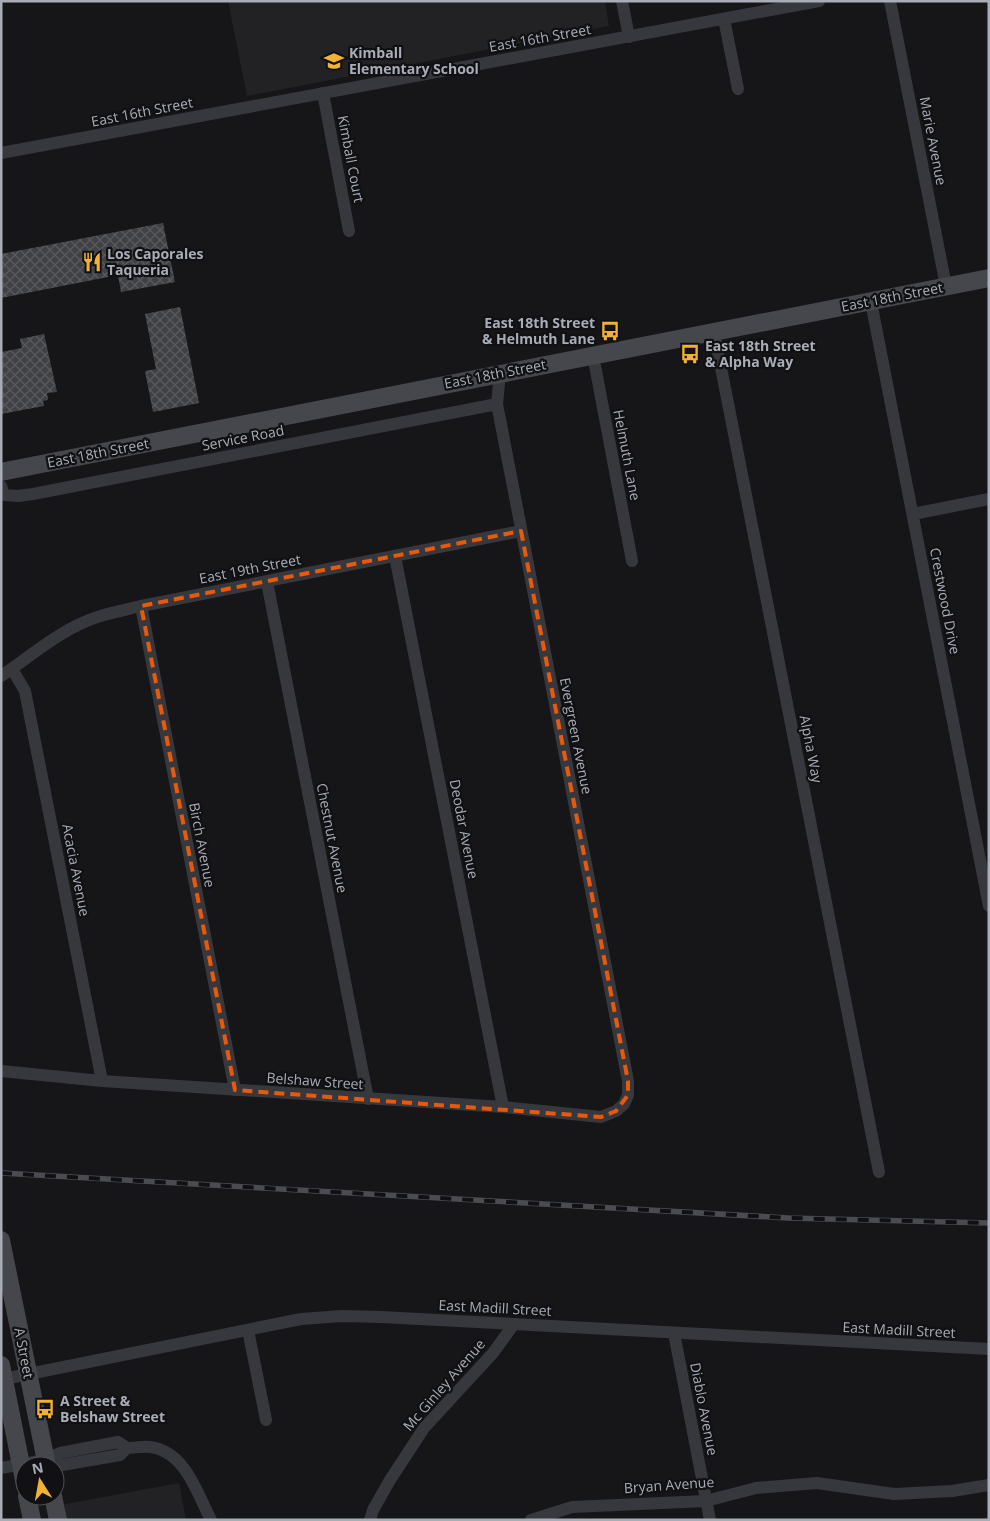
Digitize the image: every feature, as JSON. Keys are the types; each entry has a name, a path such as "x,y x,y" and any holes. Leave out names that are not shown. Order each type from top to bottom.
{"main road":[{"name":"East 18th Street","path":"1,472 989,278"},
{"name":"A Street","path":"1,1240 45,1456"},
{"name":"A Street","path":"3,1372 19,1456"},
{"path":"29,1506 32,1520"},
{"path":"55,1506 58,1520"}],"street":[{"path":"622,1 629,37"},
{"name":"East 16th Street","path":"1,153 724,19 757,7 819,1"},
{"name":"Marie Avenue","path":"890,1 946,286"},
{"path":"724,19 738,89"},
{"name":"Kimball Court","path":"323,93 349,231"},
{"name":"Crestwood Drive","path":"871,302 989,906"},
{"name":"Alpha Way","path":"714,332 879,1172"},
{"name":"Helmuth Lane","path":"593,356 632,561"},
{"name":"Evergreen Avenue","path":"500,373 496,404 628,1081 628,1095 624,1104"},
{"name":"Service Road","path":"1,486 4,495 33,494 496,404"},
{"path":"913,514 989,500"},
{"name":"East 19th Street","path":"6,672 57,636 79,624 103,615 140,606 521,531"},
{"name":"Deodar Avenue","path":"395,556 503,1107"},
{"name":"Chestnut Avenue","path":"267,582 368,1099"},
{"name":"Birch Avenue","path":"140,606 235,1090"},
{"name":"Acacia Avenue","path":"6,672 24,691 102,1080"},
{"name":"Belshaw Street","path":"1,1071 235,1090 503,1107 601,1117 616,1111 624,1104"},
{"name":"East Madill Street","path":"3,1372 28,1374 302,1319 342,1316 989,1350"},
{"name":"Mc Ginley Avenue","path":"370,1520 373,1510 390,1480 424,1428 493,1353 514,1324"},
{"path":"248,1330 266,1420"},
{"name":"Diablo Avenue","path":"674,1334 710,1520"},
{"path":"56,1456 60,1453 118,1442 127,1448 150,1446 165,1451 182,1464 210,1520"},
{"path":"1,1468 15,1465"},
{"name":"Bryan Avenue","path":"532,1520 572,1507 706,1501 756,1488 817,1483 894,1494 952,1491 989,1484"}],"highlighted area":[{"path":"521,531 628,1081 628,1095 616,1111 601,1117 235,1090 141,606"}],"shaded area":[{"name":"Kimball Elementary School","path":"228,1 605,1 609,26 247,96"},
{"path":"179,1483 186,1520 58,1520 55,1506 65,1506 65,1504"}],"building":[{"path":"163,223 175,282 121,292 118,275 1,298 1,254"},
{"path":"180,307 199,403 153,412 145,371 156,369 145,314"},
{"path":"44,334 57,392 47,393 48,400 43,401 44,406 1,414 1,352 22,348 20,339"}],"railway":[{"path":"1,1173 788,1218 989,1223"}],"place":[{"name":"Kimball Elementary School","path":"334,61"},
{"name":"Los Caporales Taqueria","path":"92,262"},
{"name":"East 18th Street & Helmuth Lane","path":"610,331"},
{"name":"East 18th Street & Alpha Way","path":"690,354"},
{"name":"A Street & Belshaw Street","path":"45,1409"}]}
